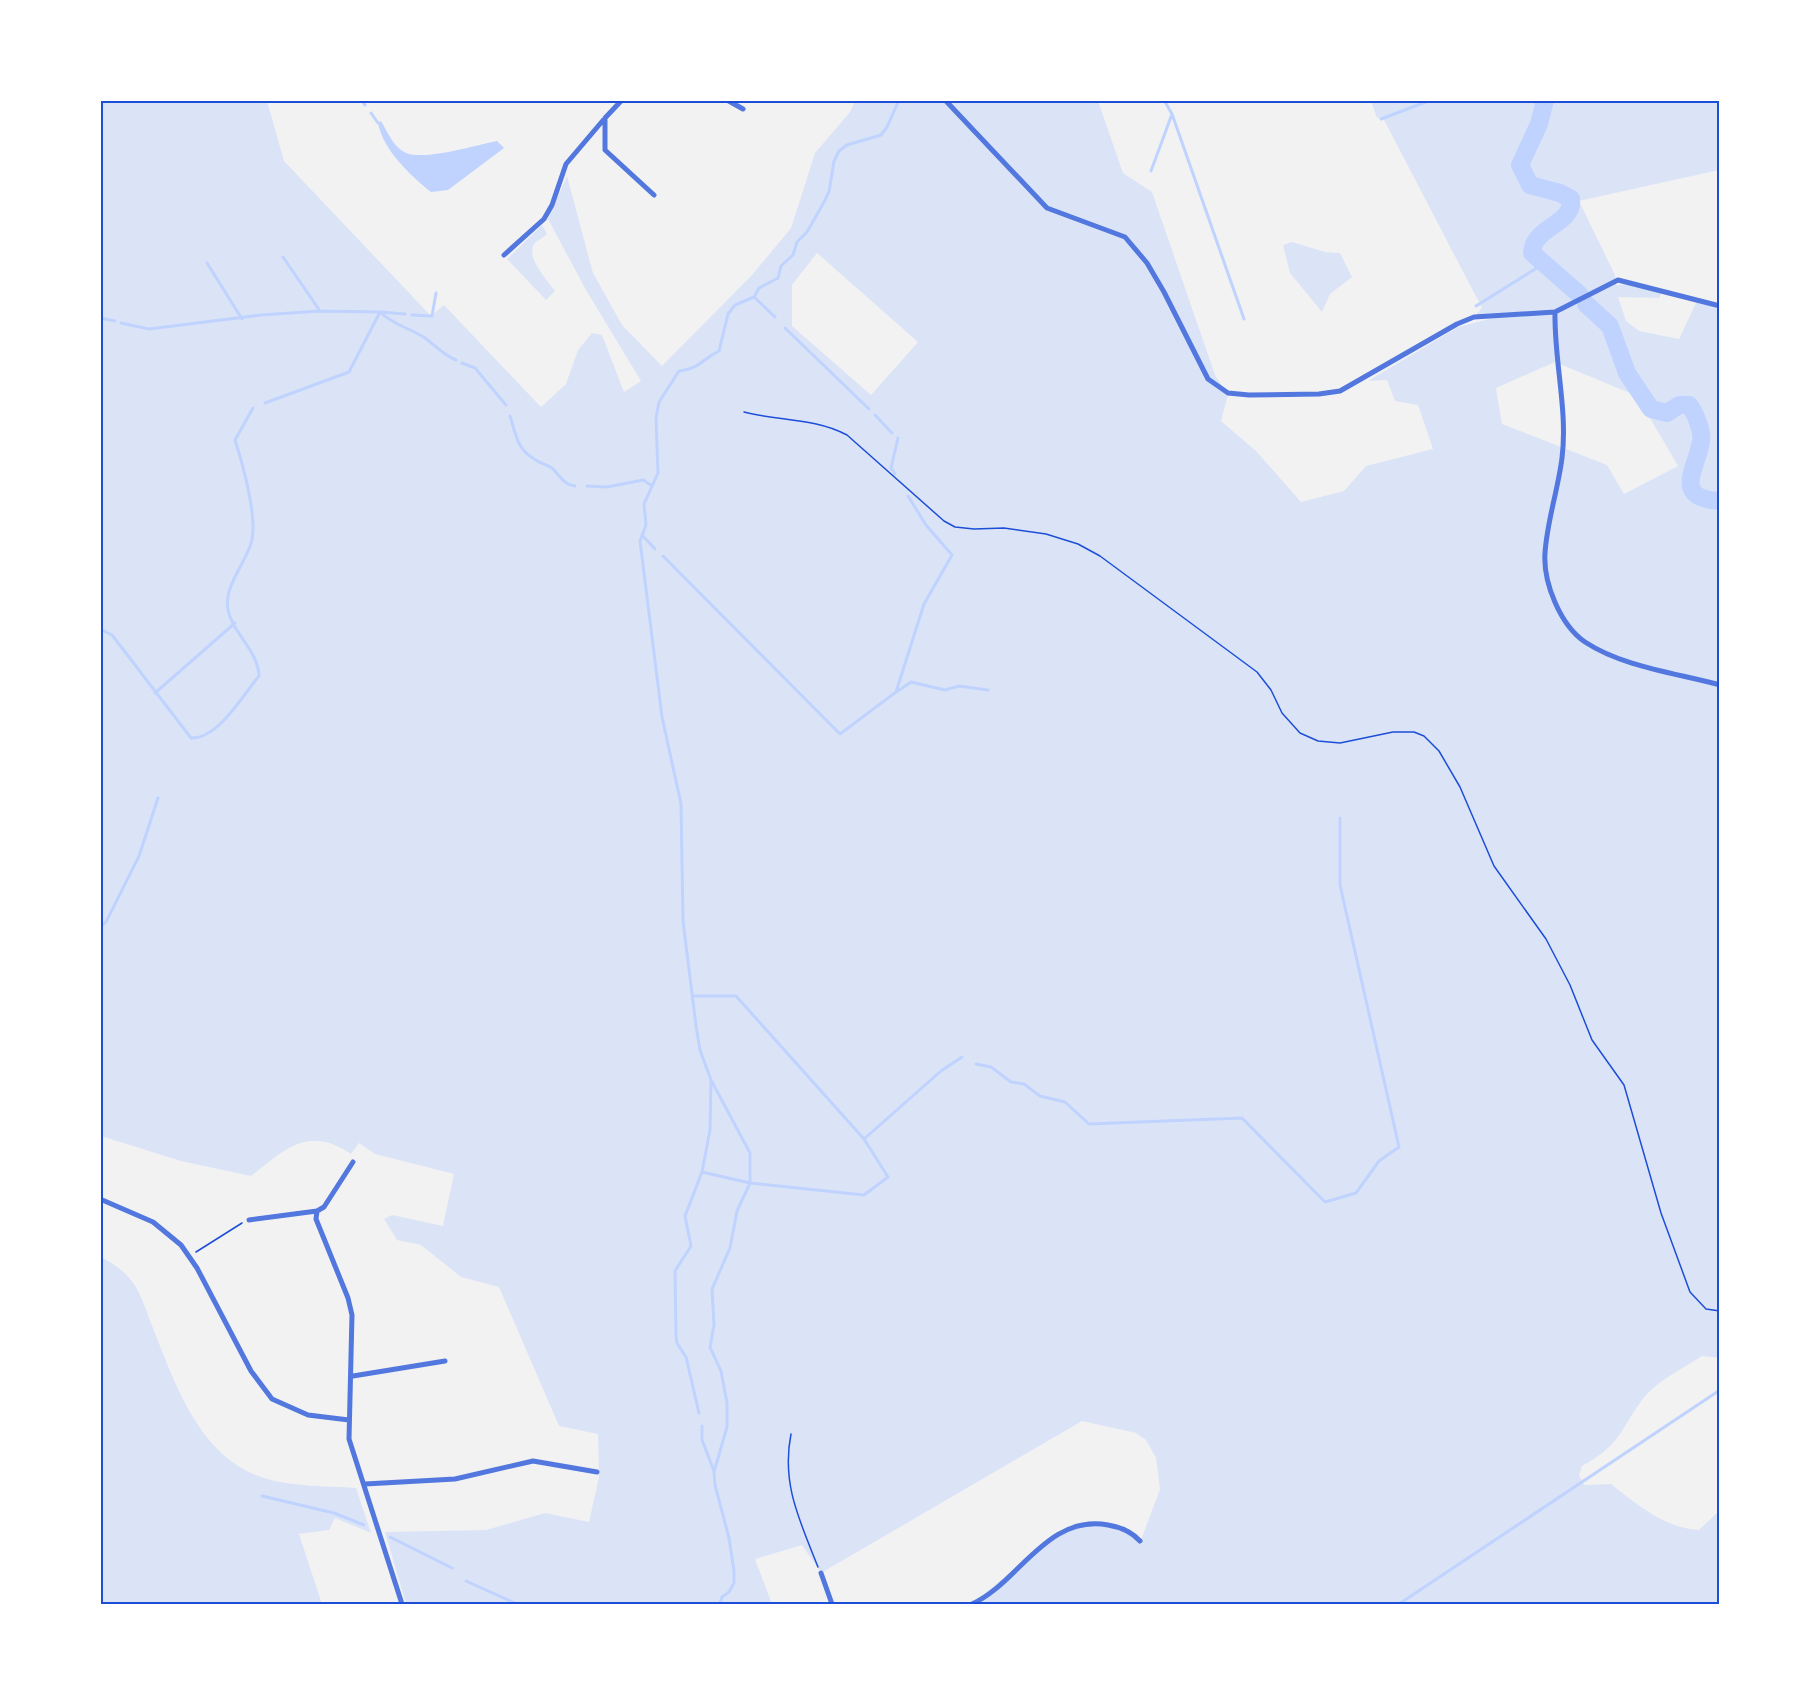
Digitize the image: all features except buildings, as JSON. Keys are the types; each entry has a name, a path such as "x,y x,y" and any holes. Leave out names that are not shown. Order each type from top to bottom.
{"street":[{"path":"504,255 544,219 552,205 566,164 622,100"},
{"path":"727,100 743,109"},
{"path":"945,100 1047,208 1125,237 1147,263 1164,292 1208,379 1228,393 1319,394 1340,391 1466,320 1474,317 1555,312 1617,280 1719,306"},
{"path":"604,118 605,150 654,195"},
{"path":"1555,312 1561,393 1562,456 1545,553 1546,576 1557,610 1583,641 1626,660 1719,685"},
{"path":"249,1220 317,1211 324,1207 353,1162"},
{"path":"100,1199 153,1222 181,1245 251,1371 272,1399 288,1408 308,1414 350,1420"},
{"path":"317,1211 316,1219 348,1298 353,1331 350,1420 352,1452 366,1484 402,1605"},
{"path":"352,1376 445,1361"},
{"path":"366,1484 455,1479 533,1461 597,1472"},
{"path":"972,1605 990,1594 1035,1550 1081,1525 1109,1525 1121,1528 1140,1541"},
{"path":"820,1574 832,1605"}],"path":[{"path":"744,412 770,419 809,422 839,431 924,505 955,527 1023,530 1046,534 1086,548 1257,672 1282,713 1300,733 1318,741 1340,743 1393,732 1414,732 1424,736 1439,751 1460,787 1494,866 1546,939 1570,985 1592,1040 1623,1084 1661,1213 1690,1292 1706,1309 1719,1311"},
{"path":"189,1257 222,1234 249,1220"},
{"path":"791,1434 787,1453 790,1490 820,1574"}],"shaded area":[{"path":"100,101 267,101 284,161 431,316 444,305 541,407 566,384 578,350 592,333 602,335 624,392 641,381 586,290 548,219 567,176 593,273 622,325 662,366 752,275 791,228 815,153 850,112 855,101 1098,101 1123,173 1152,192 1215,375 1228,395 1221,421 1256,451 1301,502 1344,491 1366,466 1433,449 1418,405 1395,401 1387,380 1368,381 1458,327 1493,318 1474,317 1482,308 1383,118 1377,118 1371,101 1719,101 1719,170 1579,201 1615,275 1616,285 1630,284 1662,292 1659,298 1618,297 1626,321 1639,331 1679,339 1697,301 1719,309 1720,1358 1702,1356 1666,1378 1638,1405 1614,1442 1596,1458 1582,1466 1579,1475 1584,1485 1611,1484 1652,1514 1674,1525 1699,1530 1719,1511 1719,1604 972,1604 1047,1542 1081,1525 1109,1525 1141,1540 1160,1489 1156,1458 1146,1440 1136,1433 1082,1421 821,1573 802,1545 755,1559 772,1604 406,1604 385,1532 486,1530 545,1513 589,1522 599,1477 598,1434 559,1426 499,1287 461,1277 421,1245 397,1240 384,1219 392,1215 443,1226 454,1174 375,1154 359,1143 351,1154 322,1141 310,1141 298,1144 275,1157 251,1176 181,1161 101,1136","holes":["817,253 918,342 871,395 792,326 792,285","1555,362 1637,396 1678,466 1624,494 1607,465 1502,424 1496,388"]},
{"path":"542,225 547,234 535,243 532,255 538,268 555,291 546,300 507,259"},
{"path":"1292,242 1325,252 1340,253 1352,277 1330,294 1322,312 1290,273 1283,245"},
{"path":"101,1257 122,1271 135,1286 181,1395 207,1437 223,1454 242,1468 275,1481 310,1486 356,1488 371,1533 335,1518 329,1530 299,1534 322,1604 101,1604"}],"water":[{"path":"381,121 397,146 412,155 436,154 497,141 504,148 448,190 431,192 406,170 391,152 381,133 378,123"}],"waterway":[{"path":"362,100 365,105"},
{"path":"720,1604 722,1597 729,1592 734,1583 734,1571 729,1538 715,1485 714,1472 727,1427 727,1403 721,1371 710,1347 714,1325 712,1289 730,1248 737,1211 750,1183 750,1153 711,1080 700,1050 696,1026 683,921 681,804 662,717 640,541 646,525 644,504 658,473 656,418 659,402 679,371 697,366 719,351 728,314 735,305 754,297 759,288 778,278 781,266 793,255 797,242 807,232 829,192 834,161 839,151 847,145 881,135 899,100"},
{"path":"1151,171 1172,114 1164,100"},
{"path":"1381,119 1431,100"},
{"path":"1545,100 1539,124 1520,165 1530,185 1560,193 1571,199 1566,215 1539,237 1532,253 1580,295"},
{"path":"371,113 378,123"},
{"path":"1172,114 1244,319"},
{"path":"283,257 320,311"},
{"path":"207,263 242,319"},
{"path":"1476,306 1543,264"},
{"path":"412,315 432,316 436,293"},
{"path":"754,297 775,317"},
{"path":"1586,304 1610,326 1627,373 1651,409 1667,413 1679,405 1689,405 1701,433 1699,451 1692,471 1691,488 1705,499 1720,501"},
{"path":"121,323 149,329 261,315 320,311 380,312 390,320 425,338 443,353 456,360"},
{"path":"265,403 349,372 380,312 405,314"},
{"path":"100,318 115,321"},
{"path":"785,328 869,409"},
{"path":"462,363 475,368 506,405"},
{"path":"100,629 112,635 191,738 201,736 220,724 259,676 254,658 231,619 227,601 232,583 252,540 251,504 235,440 253,408"},
{"path":"875,415 892,433"},
{"path":"510,416 518,441 525,452 551,468 565,482 575,486"},
{"path":"895,474 891,468 898,438"},
{"path":"587,486 607,487 643,480 651,485"},
{"path":"663,556 840,734 896,692 924,604 952,555 926,525 908,496"},
{"path":"642,535 655,549"},
{"path":"155,693 235,623"},
{"path":"898,691 911,682 945,690 959,686 988,690"},
{"path":"100,926 106,922 139,856 158,798"},
{"path":"976,1064 991,1067 1011,1082 1024,1084 1040,1096 1065,1102 1089,1124 1242,1118 1325,1202 1356,1193 1379,1161 1399,1147 1340,885 1340,818"},
{"path":"693,996 736,996 864,1139 941,1071 962,1057"},
{"path":"699,1413 686,1357 677,1343 675,1271 691,1246 685,1216 702,1172 710,1130 711,1081"},
{"path":"702,1172 750,1183 864,1195 888,1177 864,1139"},
{"path":"1399,1604 1720,1390"},
{"path":"702,1426 702,1440 714,1471"},
{"path":"262,1496 334,1513 364,1525"},
{"path":"390,1537 452,1568"},
{"path":"466,1581 517,1604"}]}
